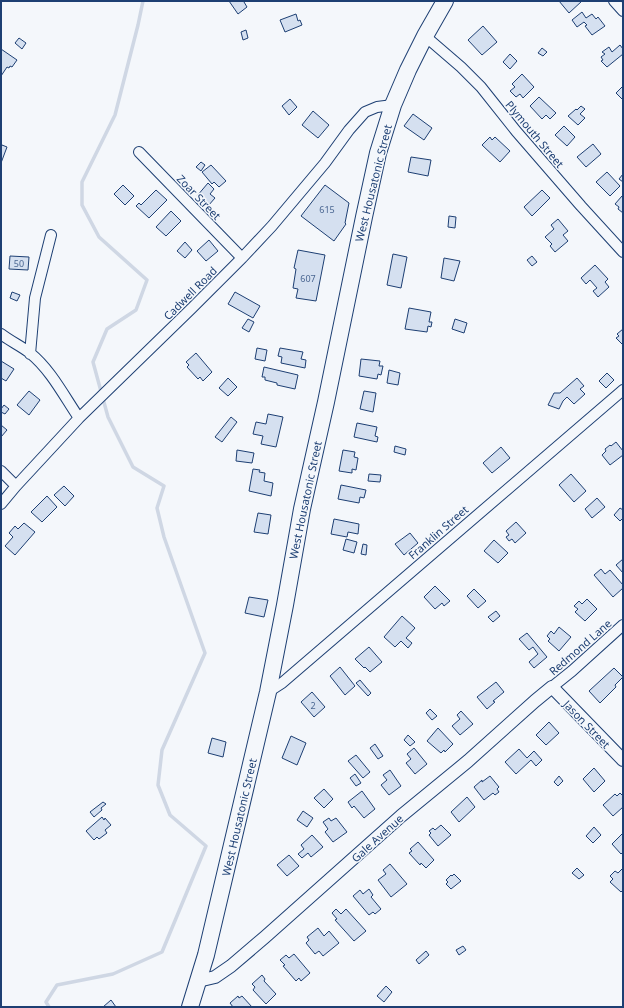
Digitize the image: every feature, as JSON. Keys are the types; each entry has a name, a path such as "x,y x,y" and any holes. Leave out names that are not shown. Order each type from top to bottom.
{"highway":[{"name":"West Housatonic Street","path":"190,1007 206,955 268,692 302,509 382,136 408,70 445,1"}],"street":[{"path":"614,1 623,12"},
{"name":"Plymouth Street","path":"425,36 461,66 516,131 623,252"},
{"name":"Cadwell Road","path":"1,504 79,418 192,308 272,226 365,112 377,106 393,105"},
{"name":"Zoar Street","path":"139,152 242,258"},
{"path":"30,354 35,298 51,234"},
{"path":"1,334 30,354 52,376 79,418"},
{"name":"Franklin Street","path":"268,692 282,683 623,390"},
{"path":"1,471 16,486"},
{"name":"Redmond Lane","path":"552,687 623,625"},
{"name":"Jason Street","path":"552,687 623,760"},
{"name":"Gale Avenue","path":"198,981 215,977 231,966 401,816 468,761 552,687"}],"building":[{"path":"229,1 245,1 244,2 247,7 238,14"},
{"path":"559,1 582,1 569,13"},
{"path":"582,12 586,18 592,14 596,19 598,17 605,26 592,35 585,26 587,25 584,22 577,27 572,20"},
{"path":"296,14 298,21 300,20 302,25 285,32 280,20"},
{"path":"483,26 497,42 482,55 468,40"},
{"path":"246,30 248,38 243,40 241,32"},
{"path":"19,38 26,43 22,49 15,43"},
{"path":"620,45 623,49 623,54 607,67 601,61 603,60 601,57 605,54 602,52 609,47 612,52"},
{"path":"542,48 547,52 543,56 538,53"},
{"path":"1,49 17,60 12,67 7,67 1,76"},
{"path":"510,54 517,61 510,69 503,62"},
{"path":"522,74 534,87 523,98 520,94 516,97 510,91 515,87 512,84"},
{"path":"623,86 623,98 622,99 616,93"},
{"path":"539,97 556,113 550,119 546,115 542,119 530,106"},
{"path":"290,99 297,107 289,115 282,106"},
{"path":"581,106 585,109 580,114 585,118 578,125 568,116"},
{"path":"313,111 329,125 318,138 302,125"},
{"path":"413,114 432,128 424,140 404,126"},
{"path":"564,126 575,137 567,146 555,135"},
{"path":"490,137 492,140 495,137 510,151 500,162 482,145"},
{"path":"593,144 601,154 586,167 577,157"},
{"path":"2,145 7,147 1,163 1,148"},
{"path":"411,157 431,160 428,176 408,172"},
{"path":"201,162 205,165 201,171 196,167"},
{"path":"211,165 226,181 219,187 214,182 212,184 202,172"},
{"path":"607,172 620,186 610,196 596,182"},
{"path":"623,174 623,182 619,179"},
{"path":"208,183 214,189 210,194 215,198 208,206 197,196"},
{"path":"123,185 134,196 125,205 114,194"},
{"path":"325,185 349,203 346,224 334,241 301,216"},
{"path":"156,190 167,200 149,218 136,206 139,203 141,205"},
{"path":"542,190 550,198 532,216 524,207"},
{"path":"622,196 623,197 623,213 615,204"},
{"path":"171,211 181,221 166,236 156,227"},
{"path":"449,216 456,217 455,228 448,227"},
{"path":"558,219 568,231 563,235 568,241 555,252 550,246 552,244 545,237 554,229 551,225"},
{"path":"209,240 218,251 206,261 197,251"},
{"path":"185,242 192,250 185,258 177,251"},
{"path":"298,250 325,255 316,301 296,298 298,289 293,288 296,269 294,268"},
{"path":"393,254 407,257 401,288 387,285"},
{"path":"10,256 29,257 28,270 9,269"},
{"path":"532,256 537,262 532,266 527,260"},
{"path":"444,258 460,261 454,281 441,278"},
{"path":"595,265 608,279 605,282 609,287 598,297 593,291 597,288 590,280 586,284 581,278"},
{"path":"12,292 20,295 17,301 10,298"},
{"path":"235,292 260,306 253,318 228,304"},
{"path":"409,308 431,312 429,322 432,322 431,327 428,326 427,332 405,329"},
{"path":"248,319 254,322 249,332 242,328"},
{"path":"455,319 467,323 464,333 452,329"},
{"path":"623,329 622,344 616,338 619,336 617,334"},
{"path":"257,348 267,350 265,361 255,359"},
{"path":"280,348 303,352 301,359 306,360 305,368 281,363 282,357 278,356"},
{"path":"196,353 212,372 203,381 200,377 198,379 187,367 189,365 186,362"},
{"path":"361,359 380,361 379,366 383,366 381,375 378,374 377,379 359,376"},
{"path":"1,361 14,369 6,381 1,378"},
{"path":"264,367 298,375 295,389 277,385 277,383 265,380 265,377 262,377"},
{"path":"389,370 400,373 398,385 387,383"},
{"path":"607,373 614,380 606,388 599,381"},
{"path":"228,378 237,387 228,396 219,388"},
{"path":"577,378 584,386 580,389 585,394 574,404 567,397 559,409 548,405 554,393 560,393"},
{"path":"29,391 40,400 29,415 17,405"},
{"path":"364,391 376,393 373,412 360,409"},
{"path":"4,405 9,409 5,414 1,412"},
{"path":"268,414 283,417 276,447 261,444 263,436 253,434 256,422 266,424"},
{"path":"231,417 237,422 222,442 215,437"},
{"path":"357,423 377,427 375,436 378,437 377,442 354,437"},
{"path":"1,425 7,430 1,437"},
{"path":"616,442 623,451 623,455 610,465 602,455 606,451 605,449"},
{"path":"395,446 406,449 405,455 394,452"},
{"path":"501,447 510,458 492,473 483,463"},
{"path":"237,450 254,453 252,463 236,461"},
{"path":"343,450 355,452 354,457 358,458 356,470 352,469 352,473 339,471"},
{"path":"253,469 260,470 259,472 265,473 264,481 273,483 271,496 249,491"},
{"path":"369,474 381,475 380,482 368,481"},
{"path":"571,474 586,491 574,502 559,485"},
{"path":"341,485 366,490 364,498 360,497 359,503 338,499"},
{"path":"64,486 74,496 65,506 54,495"},
{"path":"47,496 57,507 42,522 31,512"},
{"path":"597,498 605,507 592,518 585,509"},
{"path":"620,508 623,510 623,518 620,521 614,515"},
{"path":"258,513 271,515 268,534 254,532"},
{"path":"334,519 359,524 358,534 348,532 347,537 331,534"},
{"path":"516,522 526,533 515,543 512,539 509,541 506,537 509,535 506,531"},
{"path":"24,523 35,532 15,555 5,546 13,537 9,533 15,526 18,529"},
{"path":"410,533 418,543 404,555 395,544"},
{"path":"346,539 357,542 354,553 343,550"},
{"path":"494,540 508,553 498,563 484,551"},
{"path":"363,544 367,545 366,555 361,554"},
{"path":"623,559 623,573 616,565"},
{"path":"601,569 605,574 610,570 623,585 623,588 613,597 594,575"},
{"path":"435,586 450,601 444,606 442,603 435,609 424,597"},
{"path":"474,589 486,601 478,608 467,596"},
{"path":"249,597 268,600 264,617 245,613"},
{"path":"587,599 597,609 585,621 575,612 578,609 574,606 579,601 582,604"},
{"path":"496,611 500,616 493,622 488,617"},
{"path":"402,616 415,628 406,638 412,643 408,648 401,641 395,647 384,637"},
{"path":"559,627 571,637 559,651 548,641 550,639 547,636 551,631 554,634"},
{"path":"527,633 547,657 534,668 529,662 538,654 533,647 529,650 519,639"},
{"path":"369,647 382,662 370,672 355,659"},
{"path":"340,667 355,686 345,695 330,676"},
{"path":"614,668 623,677 615,685 616,687 600,703 589,691"},
{"path":"360,680 371,693 368,696 356,683"},
{"path":"496,682 504,692 493,701 495,702 487,709 477,697"},
{"path":"312,692 325,707 314,717 301,702"},
{"path":"430,709 437,716 432,720 426,713"},
{"path":"461,711 473,724 460,735 452,726 460,719 457,715"},
{"path":"549,722 559,733 546,745 536,735"},
{"path":"438,728 453,744 445,752 444,750 441,753 427,741"},
{"path":"408,735 415,742 410,746 404,740"},
{"path":"291,736 306,743 297,765 282,758"},
{"path":"212,738 226,742 223,757 208,753"},
{"path":"375,744 383,756 378,759 370,748"},
{"path":"414,748 427,764 415,774 406,763 411,759 407,754"},
{"path":"519,749 527,758 534,751 542,760 536,766 531,760 516,774 505,762"},
{"path":"356,755 370,772 363,778 348,761"},
{"path":"594,768 605,781 594,792 583,779"},
{"path":"390,770 401,786 389,795 381,785 387,780 383,775"},
{"path":"355,774 361,783 356,786 350,778"},
{"path":"490,776 499,787 497,789 499,792 495,795 493,793 484,800 474,787 482,780 482,782"},
{"path":"559,776 563,781 558,786 554,782"},
{"path":"324,789 333,799 324,808 314,798"},
{"path":"362,791 375,809 364,818 354,806 352,808 348,802"},
{"path":"620,793 623,796 623,807 613,816 603,805 615,794 617,796"},
{"path":"467,797 475,807 459,822 451,812"},
{"path":"103,802 106,804 94,817 90,812"},
{"path":"303,811 313,818 307,827 297,820"},
{"path":"102,817 104,820 105,818 111,825 105,830 107,833 99,839 97,837 94,840 86,831"},
{"path":"329,818 331,821 336,818 347,832 333,842 325,832 328,829 323,822"},
{"path":"441,825 451,835 438,846 429,835 431,833 429,831 433,828 435,830"},
{"path":"594,827 601,835 593,843 586,836"},
{"path":"623,833 623,852 621,854 612,844"},
{"path":"312,835 323,847 311,857 308,853 302,858 298,854 304,849 301,845"},
{"path":"418,842 434,860 426,868 421,863 420,865 409,853 412,851 410,849"},
{"path":"289,855 299,866 287,876 277,865"},
{"path":"390,864 407,884 391,897 378,880 386,874 383,870"},
{"path":"577,868 584,875 579,879 572,873"},
{"path":"623,868 623,890 621,892 610,882 613,879 610,876 615,871 618,873"},
{"path":"454,874 461,881 451,889 446,884 448,882 446,880"},
{"path":"369,889 373,895 371,897 381,909 375,914 373,912 369,915 353,896 360,890 363,894"},
{"path":"336,909 341,914 346,909 366,931 354,941 335,920 337,919 332,913"},
{"path":"318,928 324,936 329,931 339,943 323,956 319,951 315,954 306,943 309,940 307,937"},
{"path":"463,946 466,950 459,955 456,950"},
{"path":"426,951 429,955 419,964 416,960"},
{"path":"294,954 310,973 301,981 299,978 296,981 283,966 285,965 280,960 286,955 289,958"},
{"path":"262,975 265,979 264,981 276,994 266,1004 253,990 255,987 252,984"},
{"path":"386,986 392,992 384,1002 377,996"},
{"path":"238,996 239,998 242,996 252,1007 233,1007 230,1003"},
{"path":"111,1000 116,1007 103,1007"}],"waterway":[{"path":"49,1007 46,1002 57,985 113,974 162,952 206,846 170,815 158,785 162,750 205,653 164,537 157,508 164,486 133,467 108,417 93,362 107,329 136,310 147,280 99,237 82,205 82,182 115,115 143,1"}]}
